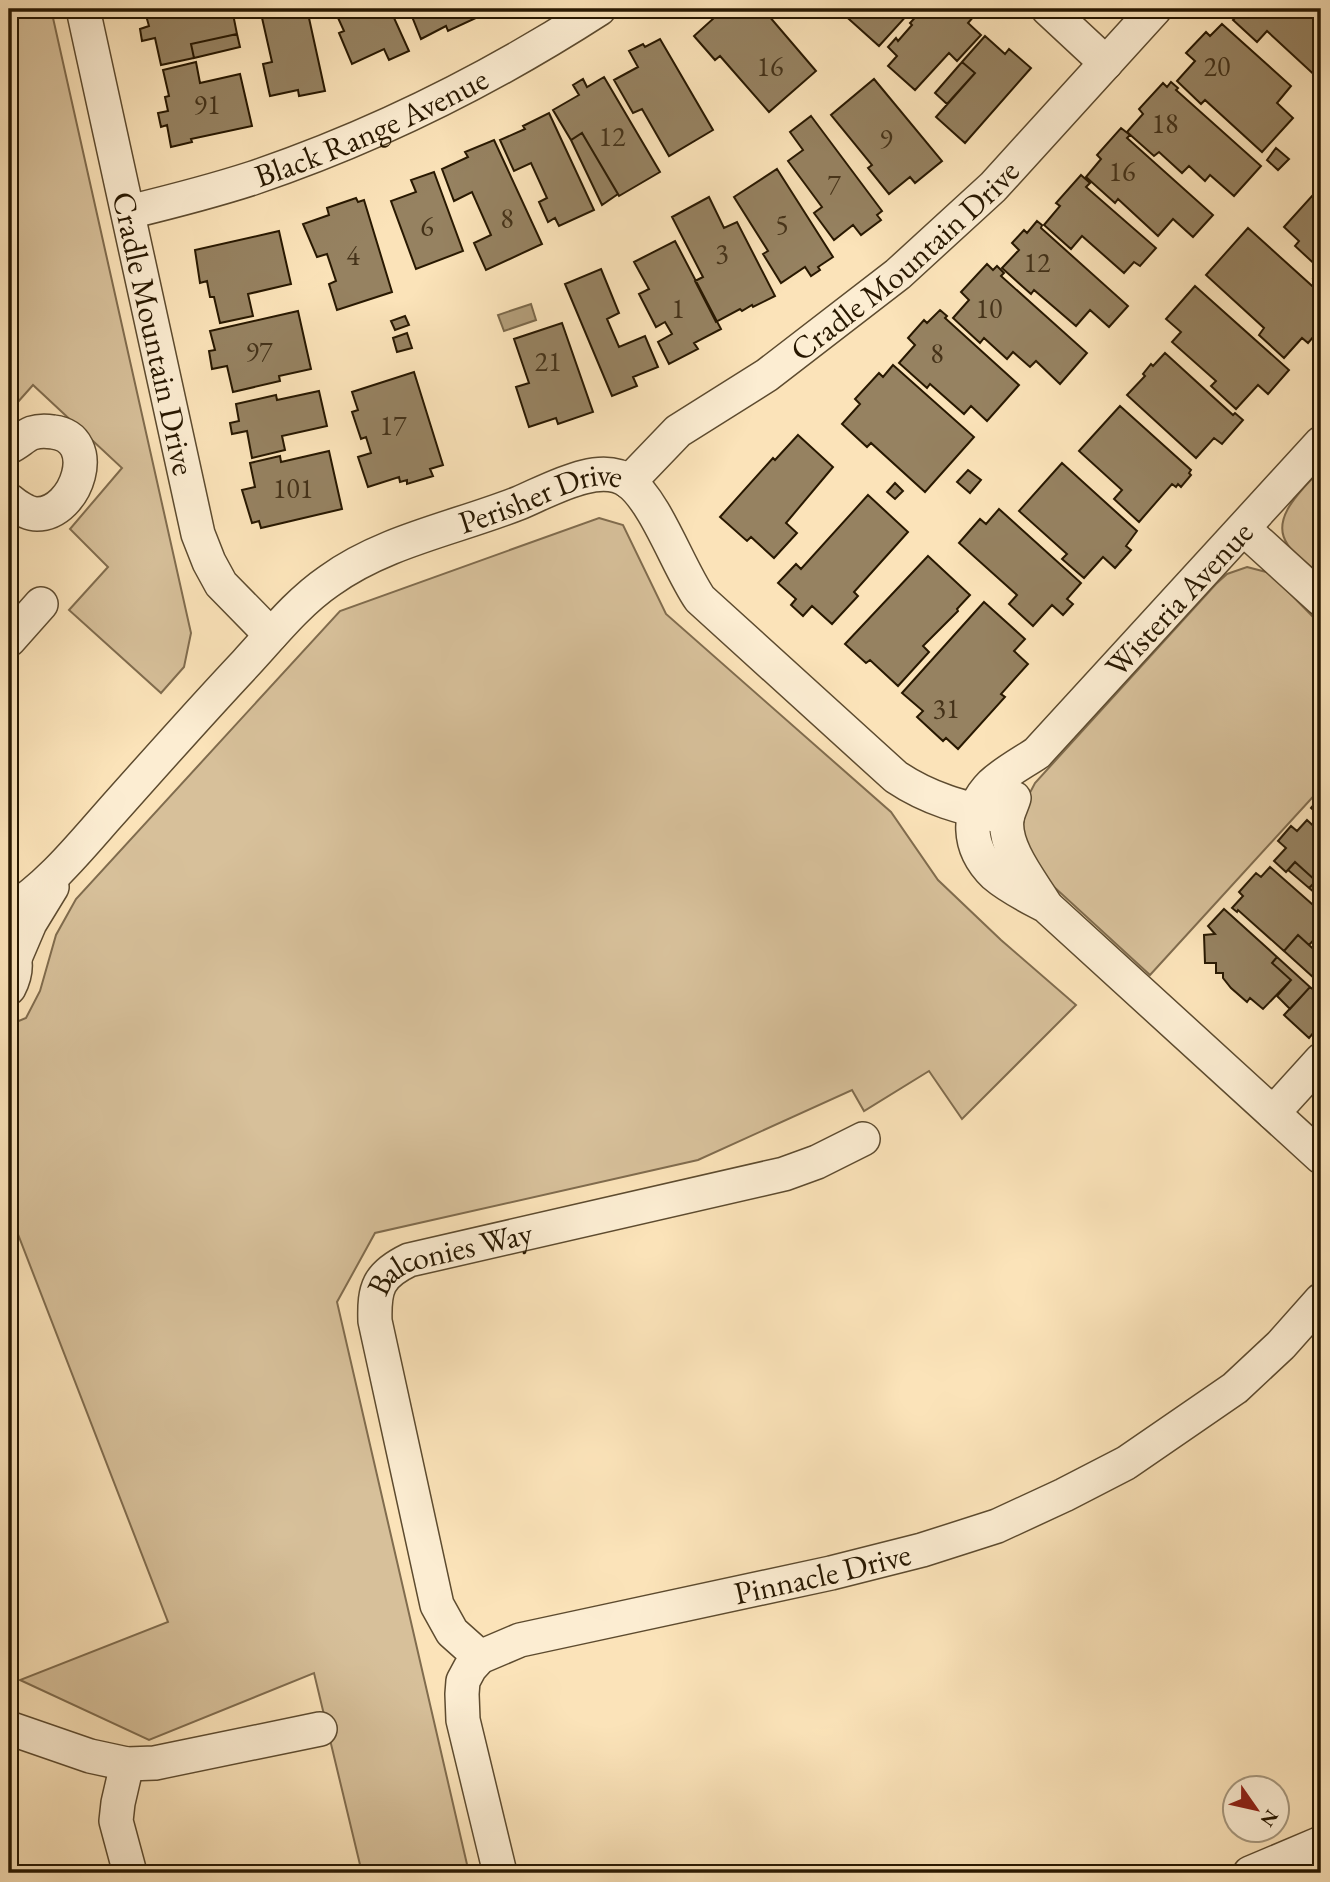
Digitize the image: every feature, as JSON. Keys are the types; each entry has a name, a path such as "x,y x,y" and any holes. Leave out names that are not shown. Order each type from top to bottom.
{"street":[{"name":"Cradle Mountain Drive","path":"83,9 198,534 221,584 271,635"},
{"name":"Black Range Avenue","path":"129,212 253,178 402,117 500,68 599,9"},
{"path":"1048,9 1106,62"},
{"name":"Cradle Mountain Drive","path":"629,482 678,431 767,375 898,274 993,187 1155,9"},
{"path":"9,447 32,433 62,433 73,442 80,454 81,474 64,500 50,511 37,514 25,511 9,500"},
{"name":"Wisteria Avenue","path":"974,810 994,783 1037,753 1321,443"},
{"name":"Perisher Drive","path":"9,911 65,864 271,635 327,582 378,553 512,506 579,478 598,474 615,476 629,482 658,522 687,581 714,614 896,777 919,792 947,804 1007,818"},
{"path":"1244,529 1321,599"},
{"path":"9,640 41,604"},
{"name":"Wisteria Avenue","path":"1007,818 1037,753"},
{"path":"974,810 973,830 984,861 1007,884 1046,906 1321,1157"},
{"path":"1007,818 1007,834 1012,852 1046,906"},
{"name":"Perisher Drive","path":"11,963 30,923 65,864"},
{"path":"1273,1113 1321,1060"},
{"name":"Balconies Way","path":"480,1657 452,1632 437,1605 375,1321 377,1287 384,1276 394,1267 409,1260 784,1174 817,1162 863,1139"},
{"name":"Pinnacle Drive","path":"480,1657 520,1640 831,1573 922,1550 997,1526 1126,1463 1235,1388 1281,1345 1321,1300"},
{"path":"480,1657 463,1681 463,1720 500,1873"},
{"path":"9,1728 90,1756 127,1764 155,1763 320,1729"},
{"path":"127,1764 116,1821 130,1873"},
{"path":"1250,1873 1321,1843"}],"shaded area":[{"path":"9,9 51,9 191,633 184,667 161,693 69,610 108,567 70,529 122,468 33,385 9,412"},
{"path":"531,304 536,320 504,331 498,315"},
{"path":"1321,469 1321,575 1288,545 1282,524 1298,494"},
{"path":"599,518 623,525 666,614 891,812 938,880 1001,940 1076,1005 962,1119 929,1071 864,1111 852,1090 698,1160 375,1233 337,1302 469,1873 362,1873 314,1673 149,1740 20,1680 168,1622 9,1211 9,1025 26,1018 40,991 56,935 76,899 340,611"},
{"path":"1247,567 1270,573 1321,625 1321,788 1150,975 1041,875 1022,837 1024,804 1035,783 1216,584 1227,574"}],"building":[{"path":"158,9 232,9 237,34 191,44 194,58 161,65 155,38 142,41 140,29 149,26 145,12"},
{"path":"260,9 307,9 325,91 299,96 298,90 270,96 263,64 272,62"},
{"path":"334,9 390,9 409,51 389,60 384,49 352,64 339,33 344,31"},
{"path":"409,9 474,9 478,17 448,31 446,26 421,39"},
{"path":"706,9 763,9 816,71 769,112 720,56 715,60 694,36 714,18"},
{"path":"844,9 920,9 912,17 908,14 879,46 841,12"},
{"path":"923,9 966,9 974,16 968,23 981,35 957,61 949,53 915,90 888,66 897,56 888,47 896,38 898,41"},
{"path":"1244,9 1309,9 1321,20 1321,81 1267,31 1257,42 1233,20"},
{"path":"1222,24 1291,86 1277,103 1293,118 1262,152 1205,100 1201,104 1177,81 1195,61 1186,53 1206,32 1210,36"},
{"path":"237,34 240,47 194,58 191,44"},
{"path":"985,36 1005,54 1009,49 1031,68 965,143 936,117 975,73 962,62"},
{"path":"660,39 713,130 669,156 642,109 633,113 614,80 638,67 629,51"},
{"path":"196,62 200,83 240,74 252,126 191,139 192,142 171,147 167,125 161,127 158,113 168,111 165,97 169,96 163,70"},
{"path":"962,62 975,73 947,104 935,93"},
{"path":"604,77 660,172 619,196 582,133 571,140 553,110 579,95 573,85 583,79 587,87"},
{"path":"874,79 942,161 915,183 910,177 889,194 868,168 872,165 831,115"},
{"path":"1171,82 1178,88 1176,90 1261,166 1234,196 1210,175 1205,181 1189,166 1182,173 1159,152 1154,156 1127,132 1143,114 1139,109 1163,83 1167,87"},
{"path":"549,113 594,210 559,226 555,218 548,222 539,202 547,198 531,163 514,171 500,140 525,129 523,126"},
{"path":"811,116 882,211 877,215 881,220 861,235 853,225 834,240 814,213 822,207 788,161 803,150 790,132"},
{"path":"1121,128 1130,135 1127,138 1213,215 1193,237 1173,219 1158,236 1118,199 1115,203 1086,177 1101,159 1097,155"},
{"path":"582,133 618,194 602,205 571,140"},
{"path":"494,140 542,244 486,270 474,243 491,235 472,192 454,201 442,169 468,157 465,152"},
{"path":"1276,148 1289,159 1278,170 1267,160"},
{"path":"777,169 833,257 818,267 820,270 811,276 805,267 781,283 763,254 768,251 734,197"},
{"path":"434,172 463,251 416,269 391,201 416,192 411,180"},
{"path":"1081,175 1090,183 1086,187 1156,248 1140,266 1134,262 1124,273 1082,236 1071,249 1044,225 1060,206 1056,203"},
{"path":"1321,186 1321,285 1313,278 1320,269 1295,246 1299,241 1284,227"},
{"path":"709,197 724,228 737,222 775,296 753,307 752,305 742,311 740,309 716,322 695,281 703,277 672,217"},
{"path":"356,198 358,202 364,200 392,292 337,310 329,284 336,281 327,254 317,257 303,224 329,215 327,208"},
{"path":"1037,221 1042,225 1041,228 1128,306 1109,327 1090,310 1076,326 1034,290 1031,294 1002,268 1019,250 1012,243 1024,230 1027,233"},
{"path":"1248,228 1321,294 1321,328 1308,343 1302,338 1284,358 1259,335 1264,328 1206,275"},
{"path":"279,231 291,284 248,294 253,316 220,323 207,281 200,283 195,250"},
{"path":"675,241 721,329 694,343 698,349 669,364 658,342 672,334 665,322 656,327 639,294 649,289 634,262"},
{"path":"987,264 993,270 997,266 1004,273 1001,276 1087,353 1060,384 1036,361 1030,367 1013,352 1007,359 984,338 980,343 953,318 969,300 961,292"},
{"path":"601,269 619,313 607,319 619,347 645,336 658,367 633,377 637,386 612,396 565,284"},
{"path":"1195,286 1289,370 1268,394 1258,385 1236,409 1211,386 1216,381 1172,342 1181,332 1166,319"},
{"path":"940,310 947,316 945,318 1019,385 987,421 971,406 964,414 930,384 927,388 899,363 915,345 908,338 924,320 927,323"},
{"path":"298,311 311,369 279,376 280,381 233,392 227,366 212,369 209,351 215,350 210,331"},
{"path":"405,316 409,325 395,330 391,321"},
{"path":"562,323 593,412 558,424 556,418 529,427 516,387 529,383 514,339"},
{"path":"407,333 412,348 397,352 393,338"},
{"path":"1165,353 1233,415 1235,413 1243,420 1222,444 1214,438 1196,458 1127,395 1145,376 1143,374 1151,364 1153,366"},
{"path":"893,365 974,437 925,492 871,443 867,447 842,424 860,404 855,399 879,373 883,377"},
{"path":"414,372 443,465 430,469 433,476 407,484 407,480 400,482 399,477 368,487 358,457 371,453 366,437 361,439 352,412 358,410 352,392"},
{"path":"319,391 327,426 282,436 285,450 252,458 247,431 232,434 230,423 239,421 236,404 276,395 277,400"},
{"path":"1120,406 1191,470 1191,475 1181,487 1172,484 1139,522 1114,499 1122,490 1079,451"},
{"path":"798,435 833,467 786,523 797,533 774,558 751,537 747,541 720,517 773,458 775,460"},
{"path":"329,451 342,509 261,528 259,521 252,523 242,490 255,487 250,463 280,456 281,462"},
{"path":"1062,463 1137,531 1126,546 1131,550 1115,568 1103,557 1084,578 1062,559 1067,554 1019,511"},
{"path":"968,470 981,480 970,493 957,482"},
{"path":"895,483 903,491 895,499 887,492"},
{"path":"868,495 908,532 854,592 858,596 832,624 812,606 803,616 791,605 796,599 778,583 796,564 801,569"},
{"path":"999,509 1081,583 1067,599 1073,604 1063,615 1052,605 1033,626 1009,604 1017,595 959,543 980,519 986,524"},
{"path":"928,556 970,595 923,646 929,652 898,686 870,660 866,663 845,644"},
{"path":"984,602 1025,639 1014,651 1028,664 1001,694 1005,697 958,749 946,738 943,741 917,717 923,711 902,693"},
{"path":"1321,796 1321,817 1311,808"},
{"path":"1307,820 1321,833 1321,898 1309,888 1316,881 1295,862 1286,872 1274,861 1286,848 1278,841 1291,826 1297,831"},
{"path":"1295,862 1316,881 1309,888 1288,870"},
{"path":"1270,867 1321,912 1321,932 1309,945 1298,935 1284,951 1238,910 1237,912 1232,908 1243,896 1239,892 1256,873 1261,877"},
{"path":"1224,909 1277,957 1272,963 1291,980 1263,1009 1250,998 1247,1002 1231,988 1223,978 1223,973 1216,973 1216,963 1205,963 1204,935 1215,934 1208,926"},
{"path":"1298,935 1321,956 1321,970 1314,978 1284,951"},
{"path":"1277,957 1310,987 1290,1009 1277,996 1291,980 1272,963"},
{"path":"1321,970 1321,985 1314,978"},
{"path":"1310,987 1321,996 1321,1024 1309,1038 1284,1015"}]}
